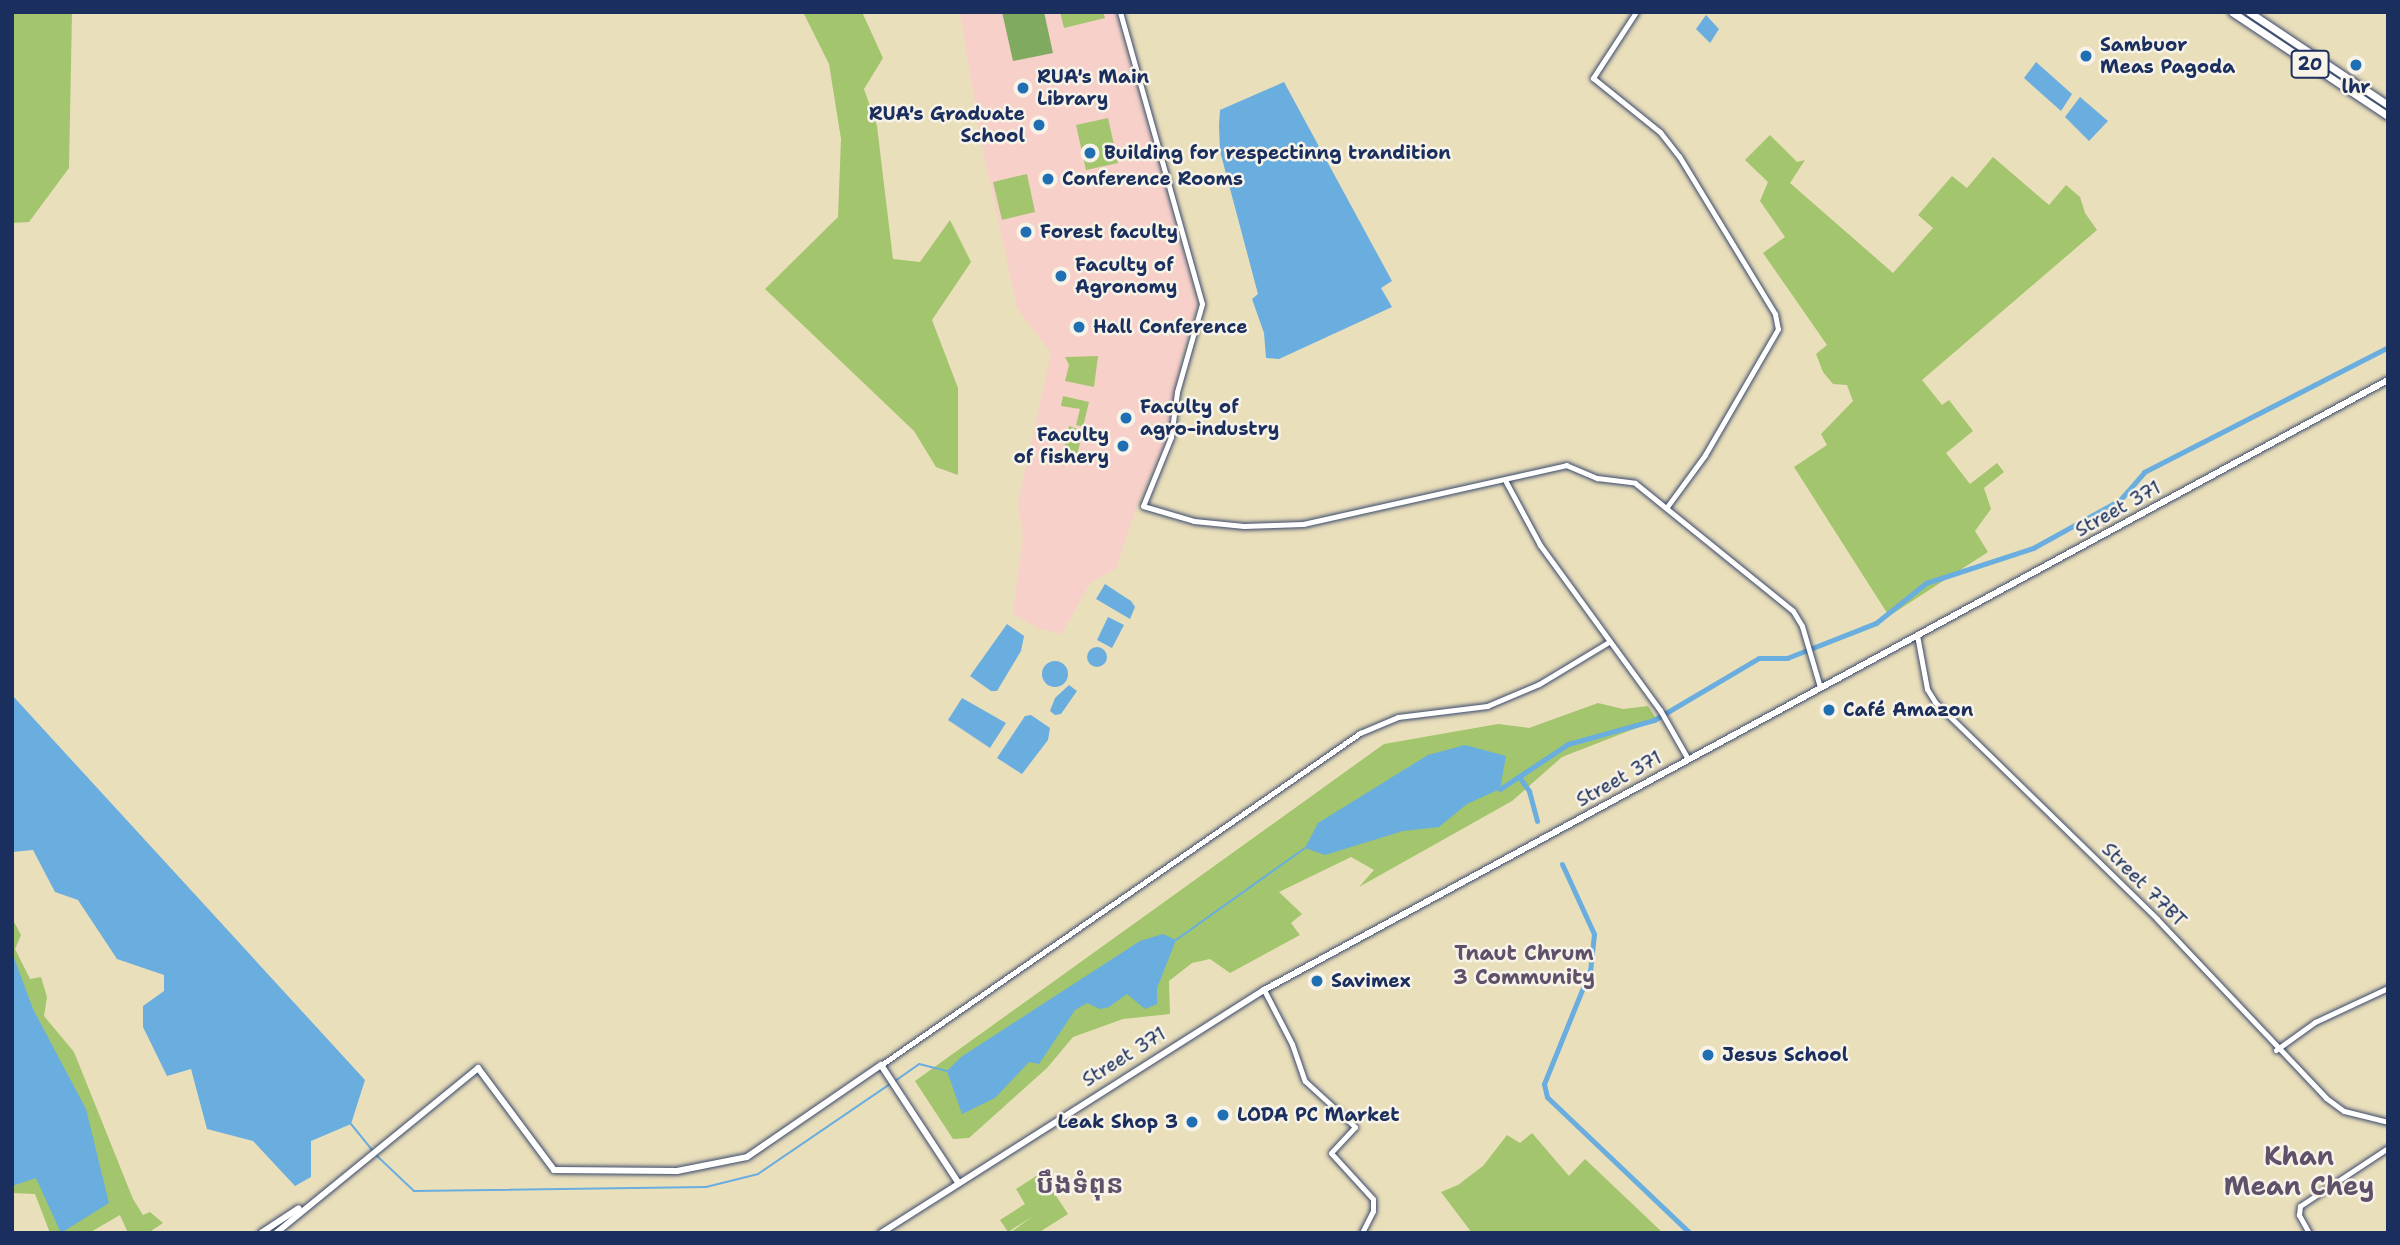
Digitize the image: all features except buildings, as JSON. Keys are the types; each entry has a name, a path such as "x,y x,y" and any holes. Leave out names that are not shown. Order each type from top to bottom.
{"main road":[{"name":"20","path":"2232,12 2388,116"},
{"name":"20","path":"2249,12 2388,105"},
{"name":"Street 371","path":"881,1233 1264,990 2388,380"},
{"path":"276,1233 351,1167 478,1068 554,1170 677,1171 747,1157 881,1066 958,1182"},
{"path":"261,1233 307,1203"}],"street":[{"path":"1120,12 1202,304 1184,362 1171,437 1143,506 1194,521 1244,526 1303,524 1506,482 1566,465 1597,478 1639,484 1789,607 1807,639 1820,688"},
{"path":"1636,12 1593,78 1660,132 1679,156 1775,314 1778,329 1705,455 1667,508"},
{"path":"1506,482 1540,545 1660,710 1688,759"},
{"name":"Street 77BT","path":"1917,635 1927,689 1935,702 2166,928 2276,1050 2344,1111 2388,1122"},
{"path":"881,1066 1360,733 1398,717 1487,706 1539,684 1609,642"},
{"path":"2276,1050 2315,1022 2388,988"},
{"path":"1264,990 1292,1044 1305,1081 1354,1127 1331,1153 1371,1194 1373,1211 1362,1233"},
{"path":"2309,1233 2299,1215 2300,1206 2388,1148"}],"shaded area":[{"path":"960,12 1116,12 1198,304 1181,358 1169,434 1139,500 1116,569 1090,583 1062,634 1040,629 1013,614 1023,536 1018,503 1051,353 1017,308 980,136"}],"green space":[{"path":"12,12 72,12 69,168 29,222 12,223"},
{"path":"803,12 862,12 883,58 864,89 877,126 893,259 920,262 950,220 971,262 932,320 958,388 958,475 936,467 914,431 765,289 838,217 841,139 829,64"},
{"path":"1002,12 1044,12 1053,53 1013,61"},
{"path":"1060,12 1103,12 1105,18 1064,28"},
{"path":"1108,118 1118,163 1086,170 1076,125"},
{"path":"1770,135 1797,162 1805,160 1790,183 1893,273 1933,228 1918,215 1952,176 1967,188 1993,157 2049,205 2066,185 2080,197 2085,213 2097,230 1922,380 1942,405 1949,400 1973,431 1946,453 1970,484 1997,463 2004,472 1984,488 1991,509 1975,531 1988,552 1889,616 1794,467 1827,445 1821,434 1853,401 1847,385 1833,384 1823,372 1816,354 1827,345 1763,253 1785,237 1760,201 1768,182 1745,160"},
{"path":"1027,174 1035,212 1002,220 993,182"},
{"path":"1098,356 1094,387 1065,381 1069,365 1065,357"},
{"path":"1063,396 1089,402 1083,427 1076,425 1080,409 1061,406"},
{"path":"1069,426 1083,431 1075,463 1068,462 1070,454 1063,453"},
{"path":"1598,703 1623,709 1648,706 1657,720 1562,757 1512,801 1359,887 1374,870 1351,857 1279,892 1302,914 1291,923 1300,935 1230,973 1210,959 1192,963 1169,981 1170,1014 1123,1019 1073,1037 1047,1068 969,1138 953,1139 915,1081 1384,744 1498,724 1529,728"},
{"path":"12,918 21,935 15,949 30,979 41,977 47,997 44,1016 74,1052 133,1199 143,1215 150,1212 163,1223 148,1233 128,1233 120,1215 89,1233 50,1233 35,1194 12,1193"},
{"path":"1532,1133 1569,1176 1585,1159 1663,1233 1472,1233 1441,1192 1458,1185 1483,1166 1507,1135 1520,1143"},
{"path":"1041,1173 1068,1214 1038,1233 1010,1233 1033,1216 1008,1232 1000,1220 1025,1204 1016,1189"}],"water":[{"path":"1706,15 1719,29 1710,43 1696,29"},
{"path":"2036,62 2072,94 2061,111 2024,78"},
{"path":"1284,82 1392,281 1381,288 1392,307 1279,359 1266,358 1264,333 1252,299 1258,294 1220,151 1219,125 1220,110"},
{"path":"2080,97 2108,121 2089,141 2065,117"},
{"path":"1105,584 1131,601 1135,607 1130,619 1096,599"},
{"path":"1108,617 1124,625 1112,648 1097,640"},
{"path":"1007,624 1024,636 1021,651 997,691 991,691 970,676"},
{"path":"1097,647 1104,650 1107,657 1104,664 1097,667 1090,664 1087,657 1090,650"},
{"path":"1055,661 1064,665 1068,674 1064,683 1055,687 1046,683 1042,674 1046,665"},
{"path":"1069,685 1077,691 1061,714 1055,715 1050,711 1055,698"},
{"path":"12,695 365,1080 351,1124 311,1141 311,1177 295,1186 253,1141 207,1129 191,1069 167,1076 143,1027 143,1006 164,991 164,975 117,959 78,900 55,892 33,850 12,852"},
{"path":"962,698 1006,723 990,748 948,720"},
{"path":"1031,715 1050,728 1048,740 1022,774 997,758 1025,716"},
{"path":"1465,745 1506,756 1500,789 1467,804 1439,827 1403,831 1325,855 1305,848 1318,823 1428,755"},
{"path":"1163,934 1176,940 1157,988 1157,1004 1145,1009 1127,994 1109,1007 1100,1009 1087,1003 1075,1010 1039,1064 1029,1062 995,1098 962,1114 947,1071 961,1057 1140,941"},
{"path":"12,952 33,1009 86,1109 109,1203 61,1233 36,1178 12,1186"}],"waterway":[{"path":"1500,789 1568,744 1654,720 1759,658 1787,658 1876,623 1926,583 2033,548 2120,500 2144,472 2388,347"},
{"path":"1520,778 1529,791 1537,821"},
{"path":"1176,940 1305,848"},
{"path":"1562,864 1594,934 1590,970 1544,1084 1547,1097 1690,1233"},
{"path":"895,1081 919,1064 947,1071"},
{"path":"376,1155 414,1191 706,1187 758,1174 890,1084"},
{"path":"351,1124 373,1151"}],"place":[{"name":"Sambuor Meas Pagoda","path":"2086,56"},
{"name":"lhr","path":"2356,65"},
{"name":"RUA's Main Library","path":"1023,88"},
{"name":"RUA's Graduate School","path":"1039,125"},
{"name":"Building for respectinng trandition","path":"1090,153"},
{"name":"Conference Rooms","path":"1048,179"},
{"name":"Forest faculty","path":"1026,232"},
{"name":"Faculty of Agronomy","path":"1061,276"},
{"name":"Hall Conference","path":"1079,327"},
{"name":"Faculty of agro-industry","path":"1126,418"},
{"name":"Faculty of fishery","path":"1123,446"},
{"name":"Café Amazon","path":"1829,710"},
{"name":"Savimex","path":"1317,981"},
{"name":"Jesus School","path":"1708,1055"},
{"name":"LODA PC Market","path":"1223,1115"},
{"name":"Leak Shop 3","path":"1192,1122"}],"district":[{"name":"Tnaut Chrum 3 Community","path":"1524,965"},
{"name":"Khan Mean Chey","path":"2299,1171"},
{"name":"បឹងទំពុន","path":"1080,1184"}]}
